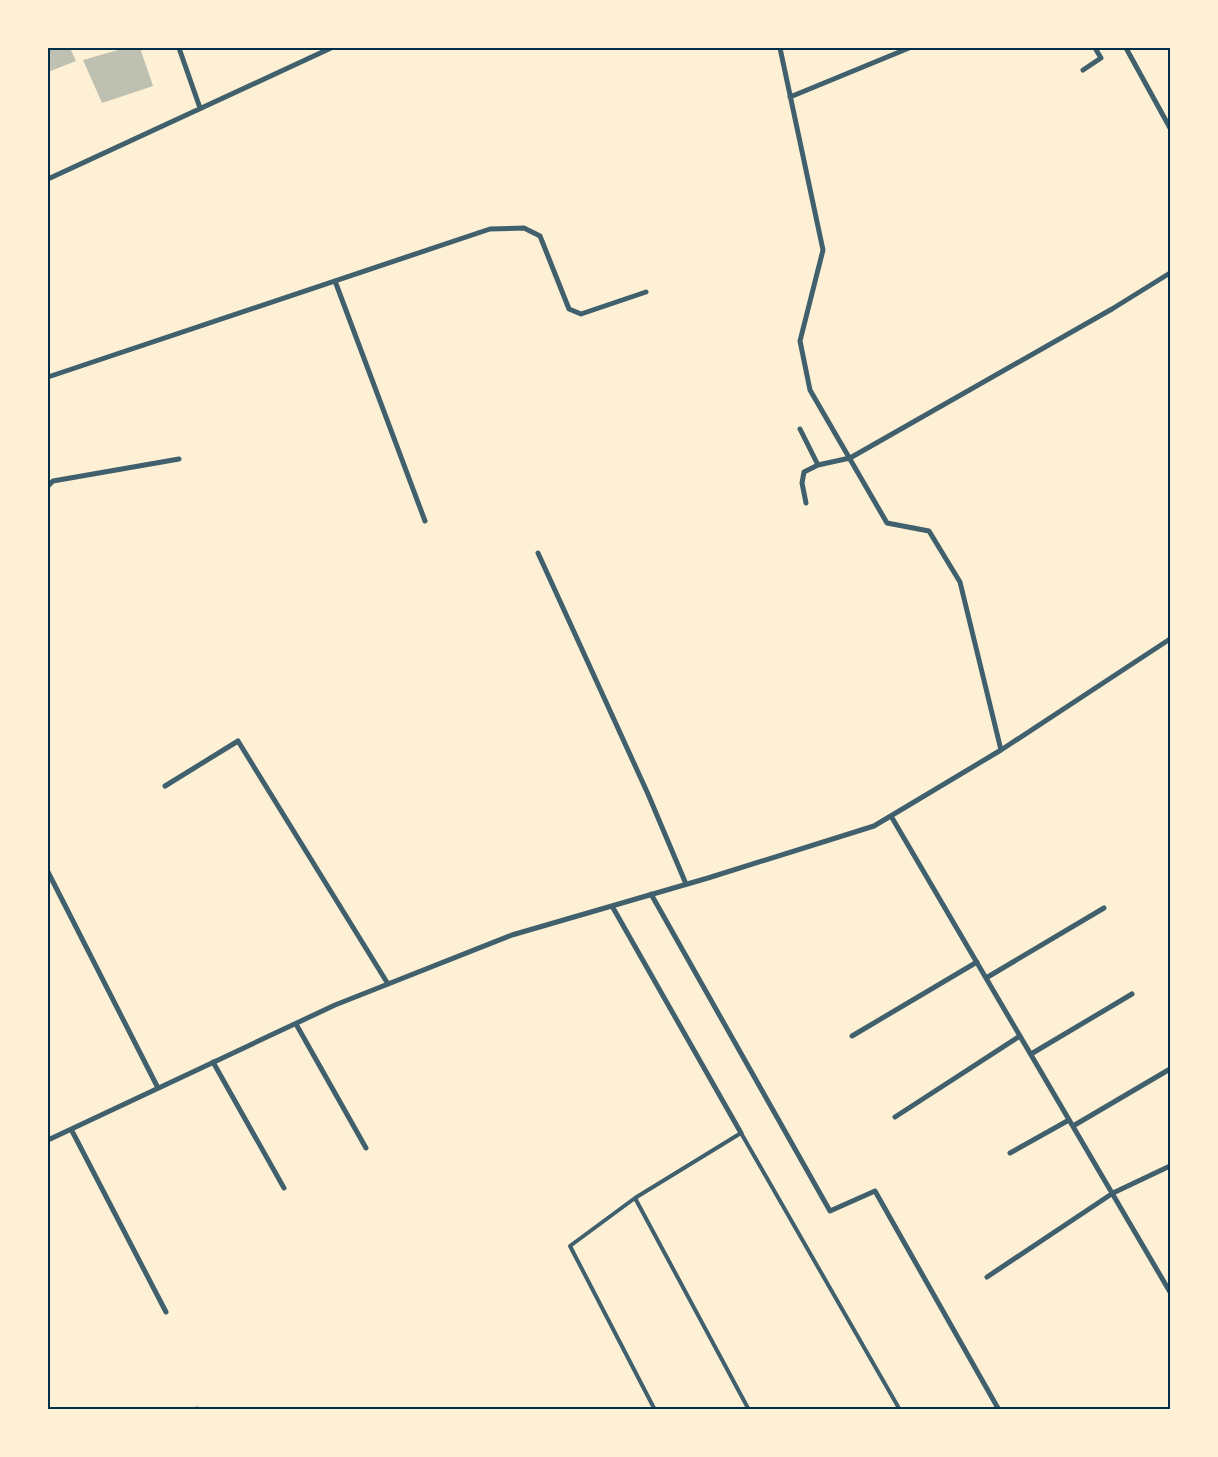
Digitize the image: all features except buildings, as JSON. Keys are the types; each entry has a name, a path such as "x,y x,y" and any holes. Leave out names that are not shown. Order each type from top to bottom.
{"street":[{"path":"179,48 200,108"},
{"path":"48,179 331,48"},
{"path":"780,48 823,250 800,341 810,390 887,523 929,530 960,582 1001,750"},
{"path":"790,97 909,48"},
{"path":"1083,70 1101,58 1094,48"},
{"path":"1126,48 1170,128"},
{"path":"48,377 490,229 524,228 540,236 569,309 581,314 646,292"},
{"path":"806,503 802,483 804,472 818,465 850,458 1112,310 1170,273"},
{"path":"335,281 424,521"},
{"path":"800,429 818,465"},
{"path":"48,486 53,481 180,459"},
{"path":"538,554 648,794 686,884"},
{"path":"48,1140 296,1024 388,984 512,935 874,826 1001,750 1170,639"},
{"path":"165,786 238,741 388,984"},
{"path":"891,816 1170,1292"},
{"path":"48,872 158,1088"},
{"path":"651,894 830,1211 875,1190 999,1410"},
{"path":"612,906 741,1133"},
{"path":"986,978 1104,908"},
{"path":"852,1036 977,962"},
{"path":"1031,1054 1132,994"},
{"path":"296,1024 366,1148"},
{"path":"895,1117 1020,1036"},
{"path":"214,1062 284,1188"},
{"path":"1073,1126 1170,1069"},
{"path":"1010,1153 1069,1120"},
{"path":"72,1129 166,1312"},
{"path":"986,1277 1112,1193 1170,1166"}],"lane":[{"path":"655,1410 570,1246 635,1198 741,1133 900,1410"},
{"path":"635,1198 749,1410"}]}
